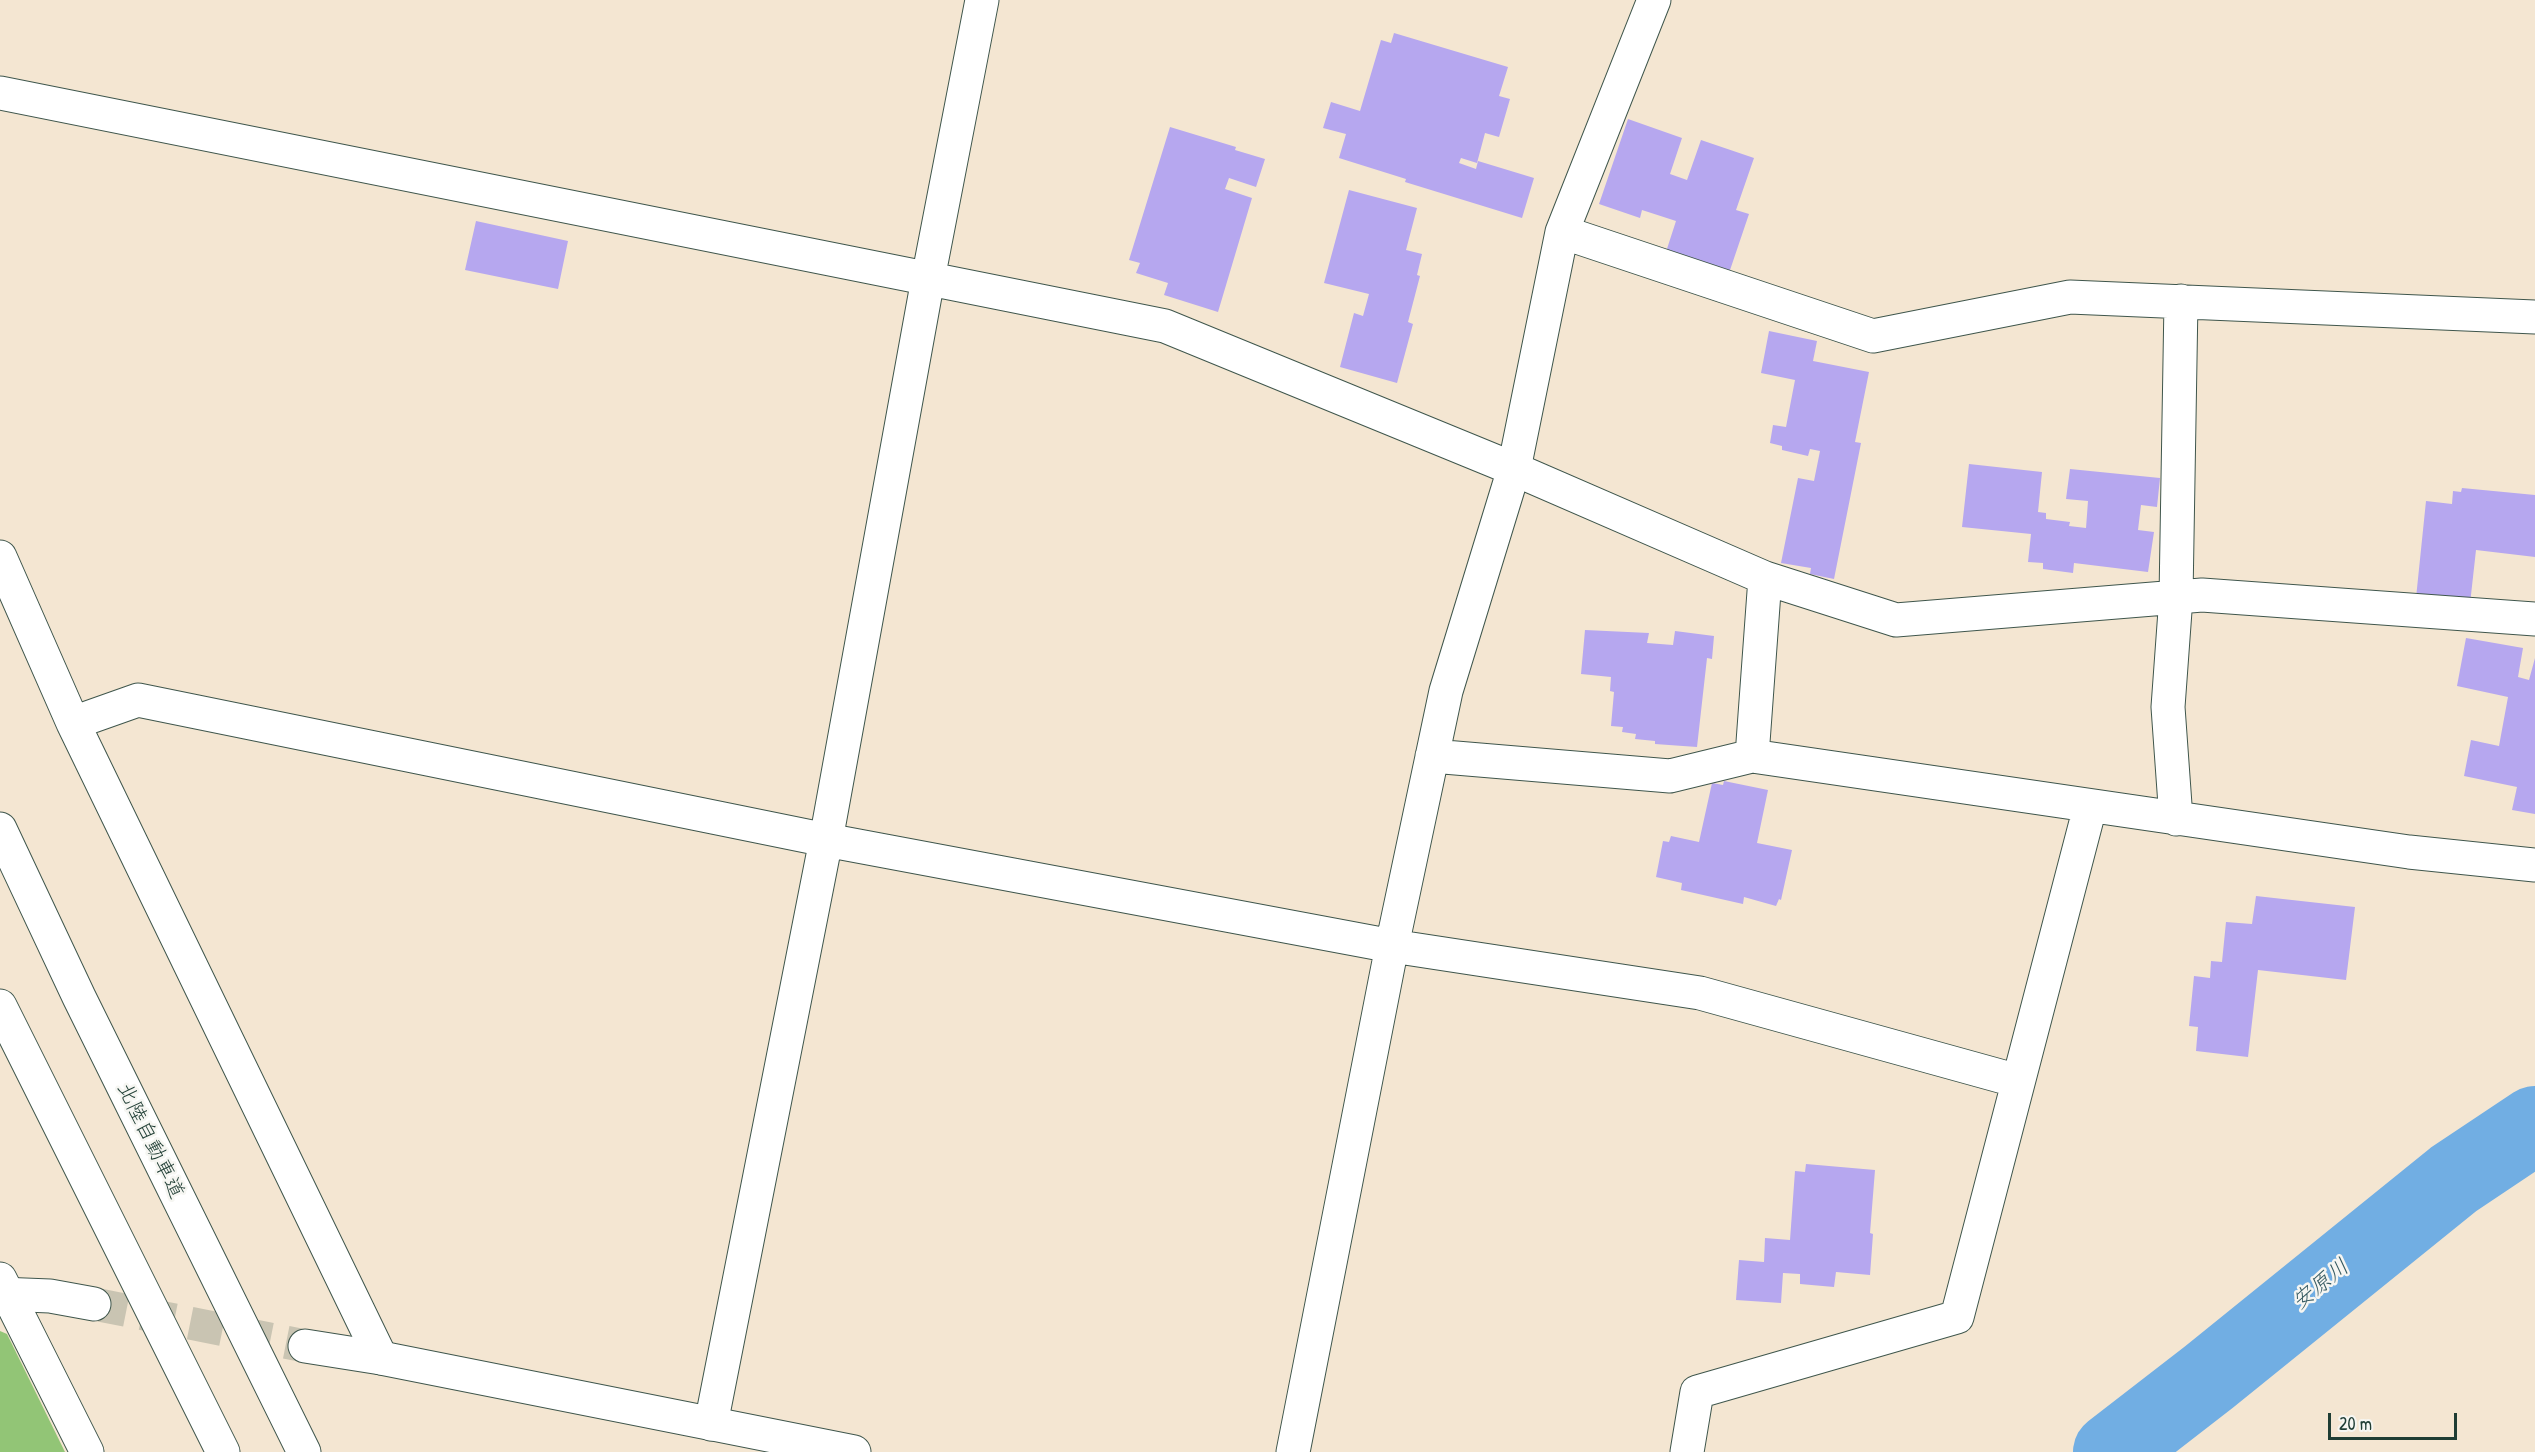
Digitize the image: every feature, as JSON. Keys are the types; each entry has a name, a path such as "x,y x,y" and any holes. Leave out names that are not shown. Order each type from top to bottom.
{"main road":[{"path":"711,1424 826,840 928,279 982,0"},
{"path":"1293,1452 1392,946 1446,691 1514,469 1562,232 1654,0"},
{"path":"0,93 1165,326 1514,469 1765,578 1896,620 2202,595 2535,619"},
{"path":"1562,232 1873,336 2070,297 2535,317"},
{"path":"2176,819 2168,707 2176,597 2181,301"},
{"path":"0,557 73,723 381,1358"},
{"path":"1752,756 1765,578"},
{"path":"73,723 138,700 826,840 1392,946 1700,993 2018,1081"},
{"path":"1432,756 1670,776 1752,756 2409,852 2535,865"},
{"path":"1687,1452 1697,1392 1957,1317 2090,807"},
{"name":"北陸自動車道","path":"0,829 79,997 304,1452"},
{"path":"0,1006 223,1452"},
{"path":"2,1289 94,1304"},
{"path":"2,1289 87,1452"},
{"path":"305,1346 381,1358 854,1452"}],"green space":[{"path":"0,1331 7,1334 65,1452 0,1452"}],"building":[{"path":"1394,33 1508,67 1499,96 1510,99 1499,137 1485,133 1477,163 1461,158 1459,163 1476,169 1478,161 1534,178 1522,218 1405,182 1406,179 1339,158 1346,134 1323,128 1331,102 1360,111 1381,40 1391,43"},
{"path":"1628,119 1682,138 1670,174 1687,180 1701,140 1754,158 1736,210 1749,214 1728,276 1665,255 1676,221 1642,210 1640,218 1599,204"},
{"path":"1170,127 1236,147 1235,150 1265,159 1256,187 1229,178 1225,189 1252,198 1218,312 1164,295 1168,283 1136,273 1140,263 1129,260"},
{"path":"1349,190 1417,208 1406,250 1422,254 1417,275 1420,276 1408,322 1413,324 1397,383 1340,367 1354,313 1363,316 1369,294 1324,283"},
{"path":"476,221 568,241 558,289 465,270"},
{"path":"1769,331 1817,341 1813,361 1869,372 1855,442 1861,443 1834,579 1810,574 1811,568 1781,563 1798,478 1814,481 1820,451 1810,449 1808,456 1782,450 1782,446 1770,443 1773,425 1786,427 1795,380 1761,373"},
{"path":"1969,464 2042,472 2038,512 2046,513 2046,519 2070,522 2069,526 2086,528 2088,501 2066,499 2070,469 2160,478 2157,507 2141,505 2138,530 2154,532 2148,572 2074,563 2073,573 2043,569 2043,563 2028,562 2031,534 1962,527"},
{"path":"2462,488 2535,495 2535,557 2476,550 2470,604 2416,598 2426,501 2452,504 2453,491 2461,492"},
{"path":"1585,630 1649,633 1647,643 1673,645 1675,631 1714,636 1712,659 1707,658 1697,747 1655,744 1655,741 1635,739 1636,734 1622,732 1623,727 1611,726 1614,692 1610,691 1611,677 1581,674"},
{"path":"2466,638 2523,648 2518,677 2529,680 2535,658 2535,814 2512,810 2517,787 2464,776 2471,740 2499,746 2508,697 2457,686"},
{"path":"1724,781 1768,790 1757,843 1792,850 1781,900 1779,899 1776,906 1744,897 1743,904 1681,890 1682,883 1656,877 1663,841 1669,842 1671,836 1699,842 1712,783 1723,785"},
{"path":"2256,896 2355,907 2346,980 2258,970 2248,1057 2196,1051 2198,1027 2189,1026 2194,976 2210,978 2211,961 2222,962 2226,922 2252,924"},
{"path":"1806,1164 1875,1170 1870,1233 1873,1234 1870,1275 1836,1272 1834,1287 1800,1284 1800,1274 1783,1273 1781,1303 1736,1300 1739,1260 1764,1262 1765,1238 1790,1240 1795,1171 1805,1172"}],"waterway":[{"name":"安原川","path":"2112,1452 2209,1377 2454,1179 2535,1125"}],"tunnel":[{"path":"94,1304 305,1346"}]}
